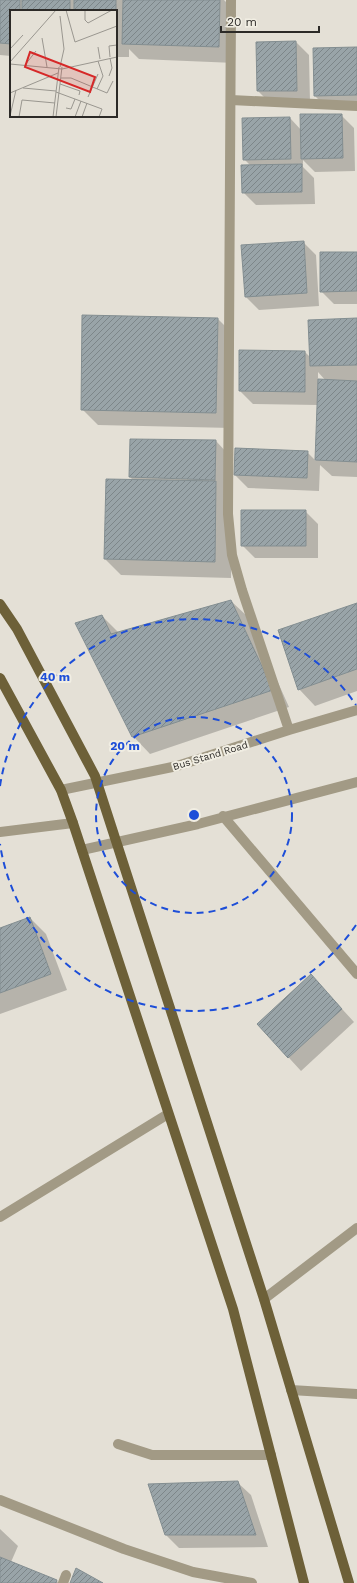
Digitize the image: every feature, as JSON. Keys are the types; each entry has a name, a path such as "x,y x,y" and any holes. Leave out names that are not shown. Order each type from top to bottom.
{"main road":[{"path":"0,604 17,629 96,776 264,1299 349,1583"},
{"path":"0,678 61,790 73,823 233,1309 304,1583"}],"street":[{"path":"231,0 228,514 232,555 242,590 289,730"},
{"path":"231,100 357,106"},
{"name":"Bus Stand Road","path":"61,790 177,766 357,710"},
{"path":"82,850 198,824 222,816 357,782"},
{"path":"222,816 357,974"},
{"path":"0,832 73,823"},
{"path":"0,1217 168,1114"},
{"path":"264,1299 357,1228"},
{"path":"291,1390 357,1394"},
{"path":"118,1444 152,1455 271,1455"},
{"path":"0,1500 124,1549 193,1572 252,1583"}],"building":[{"path":"0,0 20,0 20,10 10,10 10,44 0,43"},
{"path":"22,0 70,0 70,10 22,10"},
{"path":"74,0 116,0 116,10 74,10"},
{"path":"123,0 220,0 219,47 122,44"},
{"path":"296,41 297,91 257,91 256,42"},
{"path":"357,47 357,95 314,96 313,48"},
{"path":"300,114 342,114 343,158 301,159"},
{"path":"290,117 291,159 243,160 242,118"},
{"path":"302,164 302,192 242,193 241,165"},
{"path":"304,241 307,293 245,297 241,245"},
{"path":"320,252 357,252 357,291 320,292"},
{"path":"82,315 218,318 216,413 81,410"},
{"path":"357,318 357,365 310,366 308,320"},
{"path":"239,350 305,351 305,392 239,391"},
{"path":"318,379 357,381 357,462 315,460"},
{"path":"130,439 216,440 215,480 129,477"},
{"path":"235,448 308,451 307,478 234,475"},
{"path":"106,479 216,481 215,562 104,559"},
{"path":"241,510 306,510 306,546 241,546"},
{"path":"231,600 273,690 132,737 75,623 102,615 111,634"},
{"path":"357,603 357,669 298,690 278,630"},
{"path":"30,917 51,974 0,993 0,928"},
{"path":"311,974 342,1009 288,1058 257,1024"},
{"path":"238,1481 256,1535 165,1535 148,1484"},
{"path":"0,1557 57,1580 56,1583 0,1583"},
{"path":"76,1568 103,1583 70,1583"}]}
